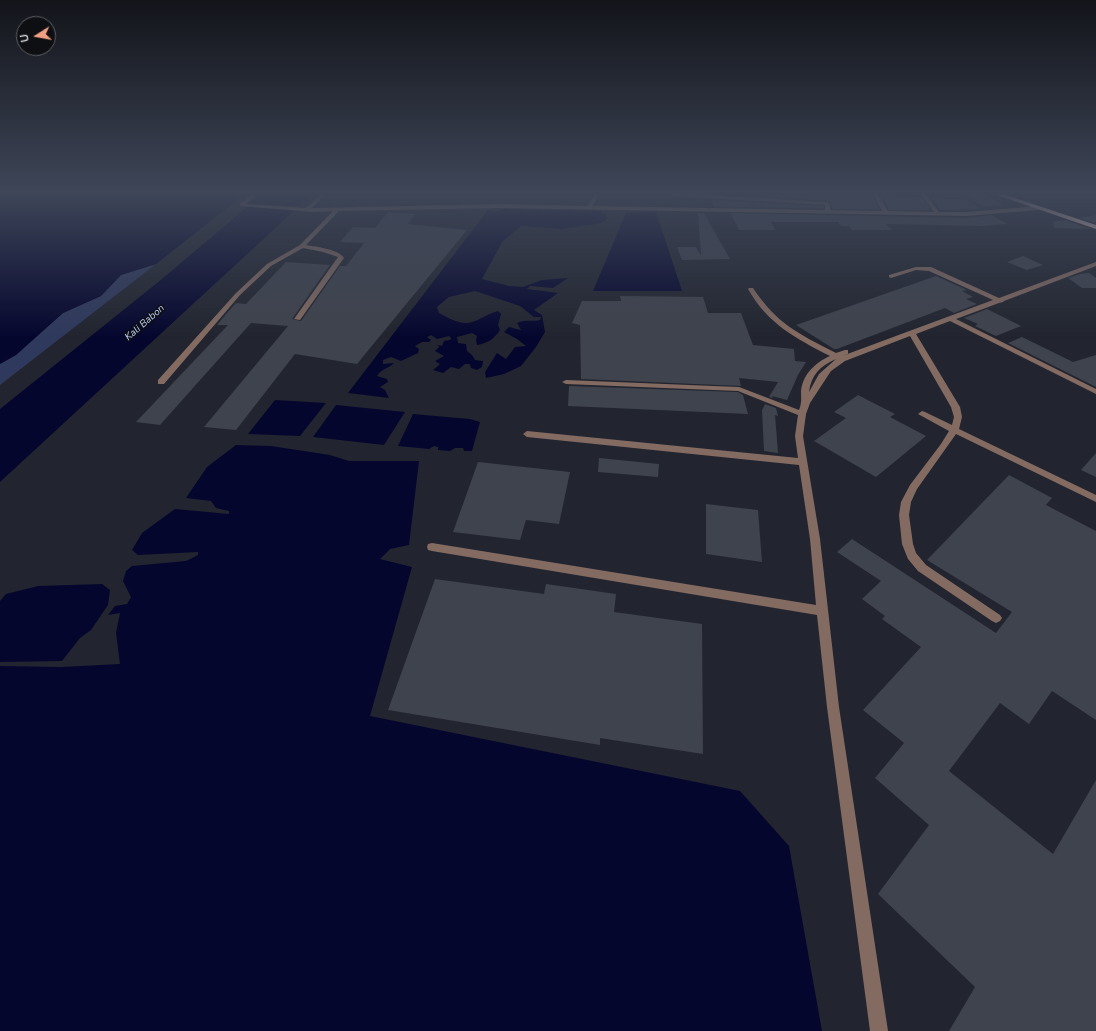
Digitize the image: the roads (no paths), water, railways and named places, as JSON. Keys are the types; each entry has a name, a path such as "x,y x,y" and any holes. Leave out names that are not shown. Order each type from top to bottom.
{"street":[{"path":"161,382 238,294 269,265 302,246 306,242"},
{"path":"298,319 341,258 338,254 302,246"},
{"path":"751,288 755,298 765,311 776,321 838,357 1000,301 1096,264"},
{"path":"891,276 918,267 931,269 1000,301"},
{"path":"949,318 1096,392"},
{"path":"879,1031 833,707 815,539 799,436 802,414 806,403 822,376 838,357 916,325 931,325"},
{"path":"911,332 956,407 958,416 955,430 934,457 908,497 903,514 908,551 922,568 996,618"},
{"path":"566,382 738,389 802,414"},
{"path":"922,414 1096,499"},
{"path":"527,434 802,462"},
{"path":"432,547 822,611"}],"water":[{"path":"0,242 184,242 156,264 121,275 101,296 63,313 16,355 0,364"},
{"name":"Kali Babon","path":"206,242 260,242 0,482 0,409"},
{"path":"463,242 502,242 482,279 509,286 523,287 542,280 568,278 553,288 530,286 527,289 558,293 534,310 542,315 545,332 536,347 521,366 504,374 486,378 485,372 497,353 506,359 515,347 526,346 504,332 509,327 521,330 517,323 523,321 540,320 541,317 534,317 520,306 475,291 449,297 437,307 439,313 455,321 464,323 476,321 498,311 501,314 498,325 500,330 488,342 477,345 477,336 472,333 457,337 458,343 466,344 467,351 475,360 483,361 482,367 477,370 471,368 470,364 465,364 459,369 451,367 443,373 433,370 440,364 435,361 444,356 435,351 439,347 438,345 442,346 444,341 450,340 451,338 449,336 437,339 431,335 427,337 431,340 429,342 422,342 415,346 419,349 418,353 401,361 391,357 383,360 383,364 394,363 381,371 377,376 387,379 388,382 380,387 385,390 389,398 348,393"},
{"path":"614,242 666,242 682,291 593,291"},
{"path":"275,400 326,403 300,436 248,434"},
{"path":"336,405 405,412 384,445 313,437"},
{"path":"413,414 470,419 480,422 472,451 464,451 463,448 455,448 450,451 438,450 438,447 434,446 429,449 398,446"},
{"path":"236,445 271,446 330,455 349,461 419,461 409,545 390,549 380,559 412,567 370,716 740,791 789,846 822,1031 0,1031 0,666 61,667 120,664 116,633 120,613 108,615 115,606 127,604 131,597 123,581 126,571 132,566 186,561 198,555 198,552 138,555 132,550 142,533 175,509 229,514 229,511 216,508 211,501 186,498 207,467"},
{"path":"102,584 110,590 108,605 91,630 80,638 62,661 0,662 0,601 6,594 38,586"}]}
